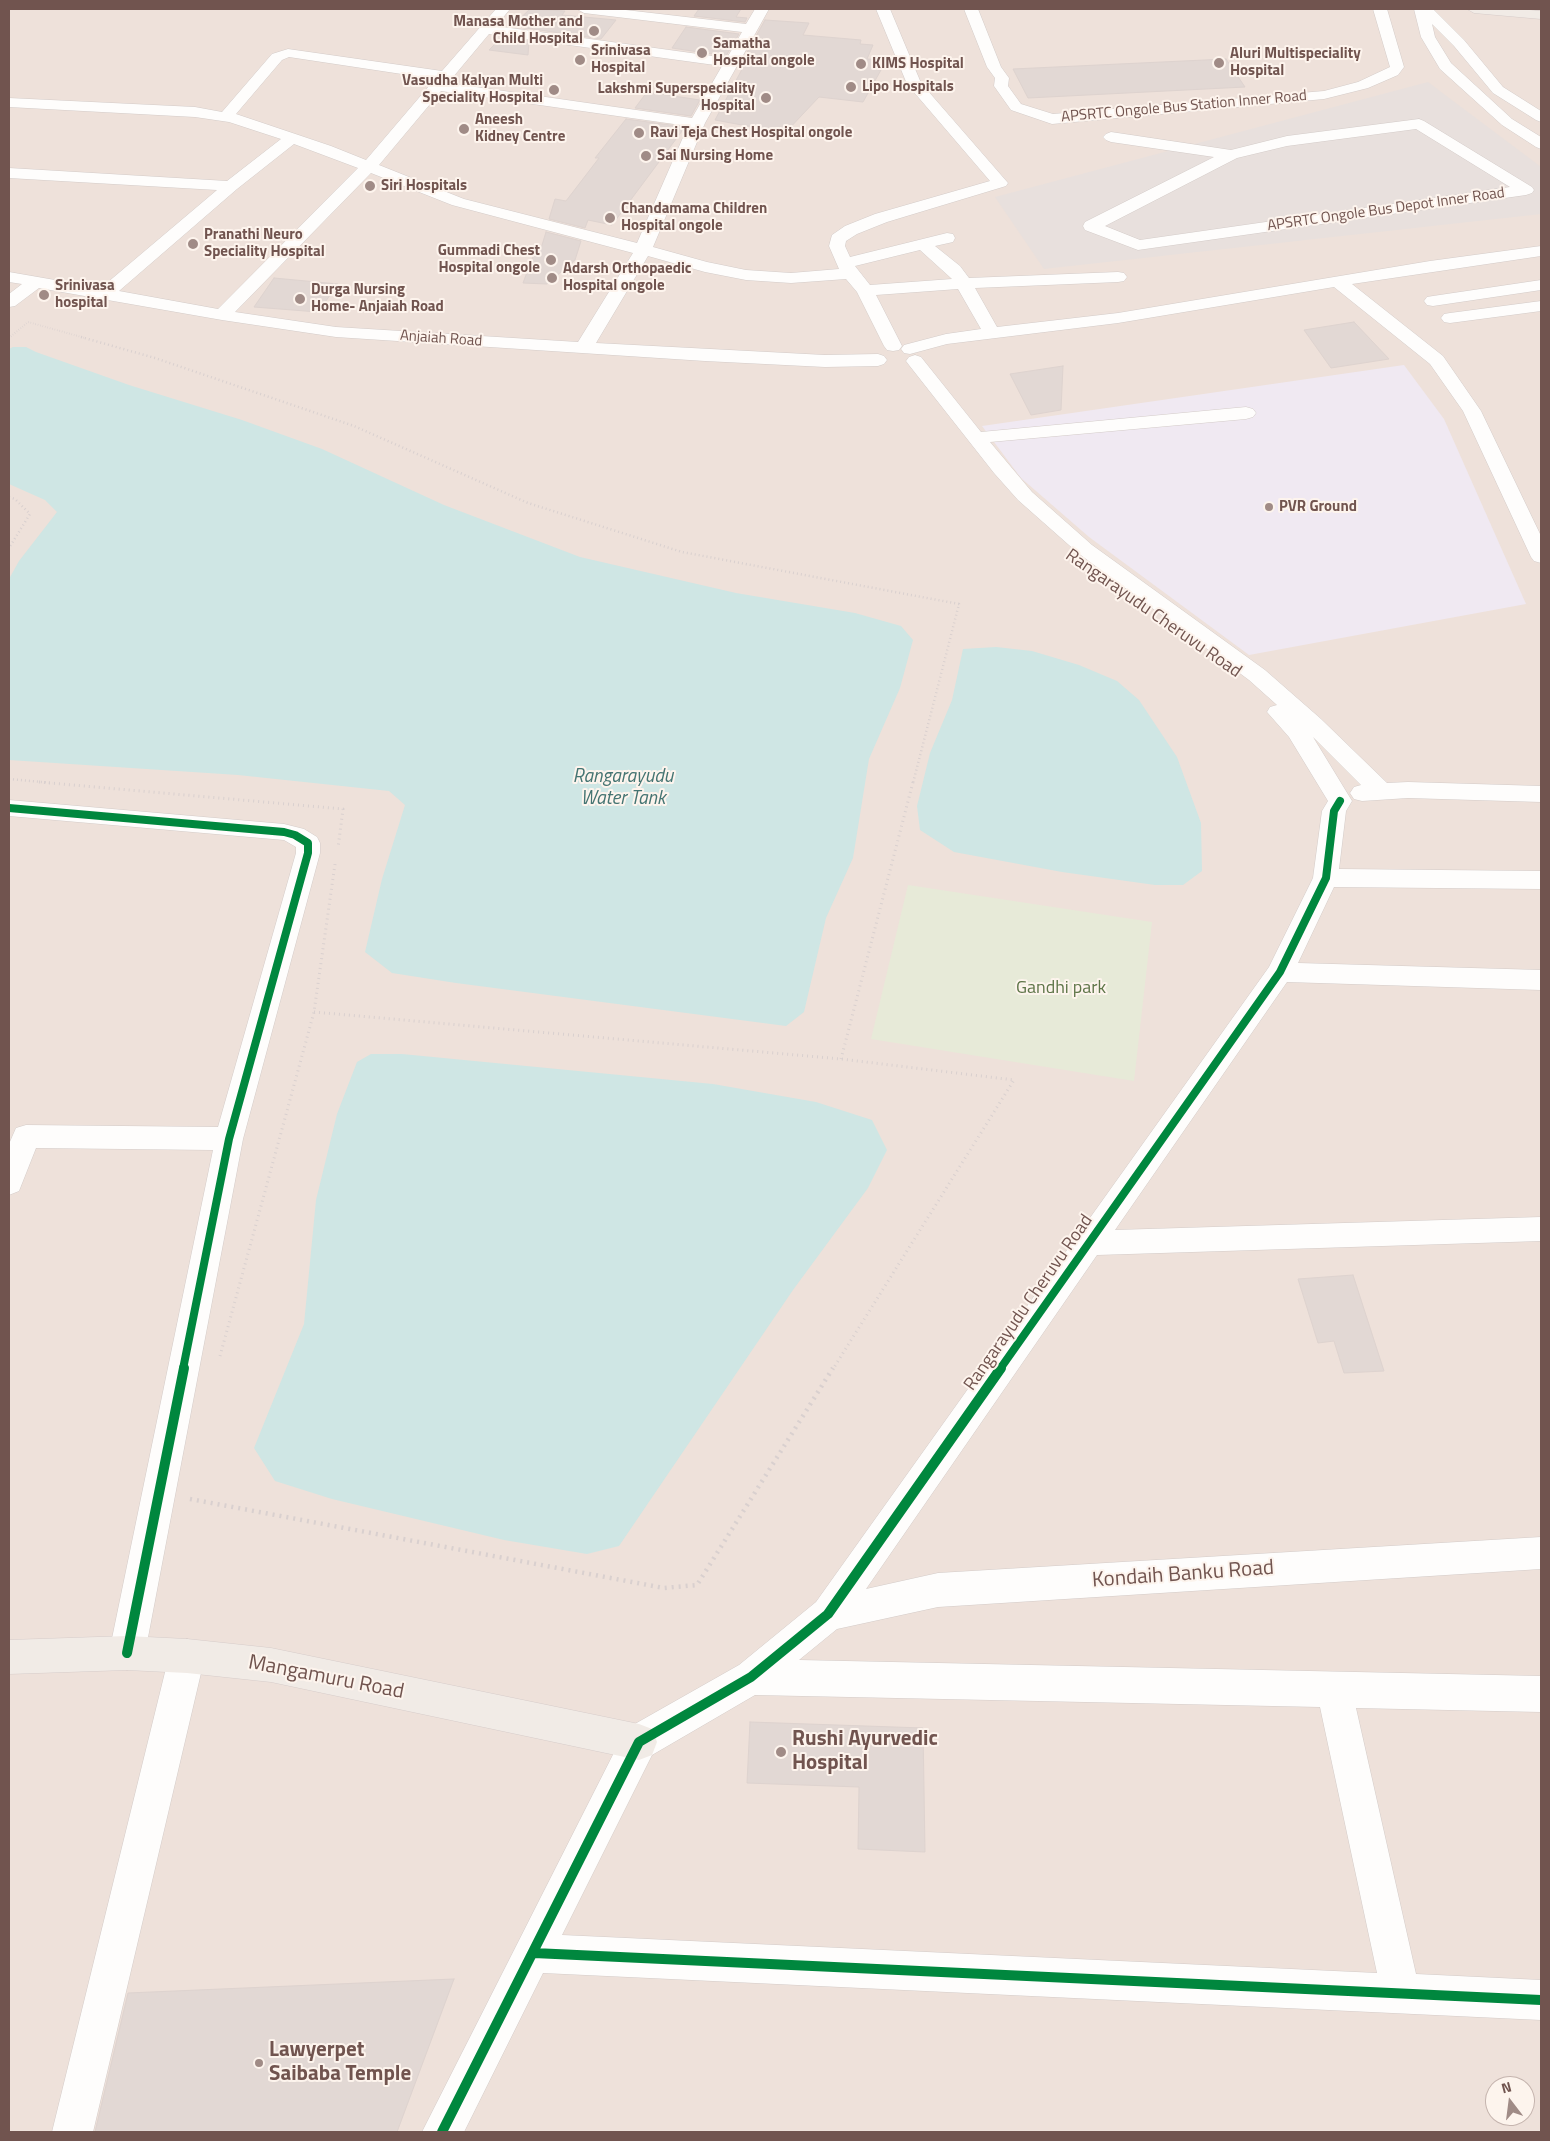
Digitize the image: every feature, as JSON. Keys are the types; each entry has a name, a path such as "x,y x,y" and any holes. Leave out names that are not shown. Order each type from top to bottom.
{"main road":[{"path":"1474,9 1541,15"},
{"name":"Mangamuru Road","path":"9,1658 127,1653 187,1656 271,1665 639,1742"}],"street":[{"path":"222,315 369,166 503,9"},
{"path":"584,9 751,29"},
{"path":"584,348 642,250 697,123 762,9"},
{"path":"883,9 914,84 1000,183 881,218 851,230 838,239 837,246 848,268 865,291 898,358 976,438 1025,496 1085,550 1154,598 1257,675 1313,724 1381,791"},
{"name":"APSRTC Ongole Bus Station Inner Road","path":"971,9 994,67 1002,78 1001,86 1016,107 1052,119 1324,95 1363,85 1393,72 1397,67 1380,9"},
{"path":"1423,9 1459,43 1498,90 1541,118"},
{"path":"1423,9 1428,37 1445,66 1507,122 1541,144"},
{"path":"485,29 731,63"},
{"path":"226,116 277,57 288,53 441,81 697,123"},
{"path":"1498,90 1532,93"},
{"path":"9,102 195,112 226,116 369,166 458,202 705,267 746,275 792,278 848,268 947,238"},
{"name":"APSRTC Ongole Bus Depot Inner Road","path":"1110,136 1231,156 1287,141 1419,124 1526,190 1138,245 1091,226 1231,156"},
{"path":"105,294 231,186 292,138"},
{"path":"9,173 231,186"},
{"path":"924,245 954,270 964,283 991,332"},
{"name":"Anjaiah Road","path":"9,277 222,315 374,335 795,360 898,358 946,339 1118,318 1430,266 1541,251"},
{"path":"1516,254 1541,276"},
{"path":"865,291 964,283 1118,276"},
{"path":"9,302 36,282"},
{"path":"1338,282 1437,360 1472,411 1541,557"},
{"path":"1433,301 1541,285"},
{"path":"1450,318 1541,306"},
{"name":"Rangarayudu Cheruvu Road","path":"639,1742 751,1677 828,1614 1280,972 1326,878 1334,811 1340,801 1298,732 1240,674 1164,618 1110,584 1034,527 998,492 898,358"},
{"path":"976,438 1246,413"},
{"path":"1340,801 1358,793 1381,791 1541,794"},
{"path":"9,808 284,832 295,834 308,843 308,853 229,1139 127,1653"},
{"path":"1326,878 1541,880"},
{"path":"1280,972 1541,980"},
{"path":"9,1182 26,1136 229,1139"},
{"path":"1089,1243 1541,1229"},
{"name":"Kondaih Banku Road","path":"828,1614 938,1590 1541,1553"},
{"path":"72,2132 187,1656"},
{"path":"751,1677 1541,1694"},
{"path":"1334,1689 1401,1993"},
{"path":"442,2132 639,1742"},
{"path":"534,1952 1541,2000"}],"path":[{"path":"9,338 28,322 155,358 354,426 528,504 682,552 959,604 841,1059"},
{"path":"9,497 15,499 30,514 19,536 9,548"},
{"path":"181,1497 664,1588 697,1585 1014,1080 841,1059 314,1012 217,1364"}],"shaded area":[{"path":"9,9 1541,9 1541,2132 9,2132"},
{"path":"1428,82 1541,167 1541,214 1044,269 995,197"},
{"name":"PVR Ground","path":"1404,365 1444,419 1526,604 1249,655 1089,537 1021,478 982,426"}],"green space":[{"name":"Gandhi park","path":"908,885 1152,922 1134,1081 871,1039"}],"water":[{"name":"Rangarayudu Water Tank","path":"13,347 26,347 129,385 242,420 322,449 444,505 580,557 736,593 855,613 901,626 913,640 900,688 869,759 853,858 826,918 804,1012 786,1026 392,973 365,952 382,879 405,805 389,791 238,775 9,760 9,579 19,561 57,512 45,500 9,484 9,349"},
{"path":"996,647 1032,651 1079,665 1117,681 1139,700 1177,757 1201,823 1202,871 1183,885 1155,885 1062,872 954,852 920,830 917,806 930,753 952,700 963,649"},
{"path":"371,1054 402,1054 713,1084 816,1102 872,1120 887,1150 868,1188 793,1290 619,1546 587,1554 504,1540 332,1499 275,1481 254,1448 304,1324 316,1200 337,1114 357,1062"}],"building":[{"path":"530,9 565,11 562,15 616,20 601,39 512,26"},
{"path":"699,9 741,9 736,17 747,18 745,22 694,16"},
{"path":"765,20 809,23 803,35 861,40 860,44 873,45 867,59 882,60 878,70 881,70 863,102 819,97 785,133 715,120 748,58 744,58"},
{"path":"686,27 739,34 726,56 672,48"},
{"path":"501,38 529,41 528,55 489,50"},
{"path":"1226,59 1245,87 1028,98 1013,69"},
{"path":"647,92 700,100 691,116 635,108"},
{"path":"626,119 685,127 612,225 588,220 585,228 549,219 555,199 566,201 599,158 595,158"},
{"path":"546,232 581,241 575,260 547,284 523,283 534,254 539,255"},
{"path":"274,278 338,284 318,312 254,307"},
{"path":"1354,322 1389,359 1331,368 1304,330"},
{"path":"1063,366 1061,410 1031,415 1010,374"},
{"path":"1353,1275 1384,1371 1344,1373 1334,1341 1318,1343 1298,1279"},
{"path":"750,1722 923,1728 925,1852 858,1849 859,1787 747,1783"},
{"name":"Lawyerpet Saibaba Temple","path":"454,1979 397,2132 95,2132 128,1993"}],"cycle path":[{"path":"442,2132 639,1742 751,1677 828,1614 1280,972 1326,878 1334,811 1340,801"},
{"path":"9,808 284,832 295,835 308,843 308,853 229,1139 127,1653"},
{"path":"534,1953 1541,2000"}],"place":[{"name":"Manasa Mother and Child Hospital","path":"594,31"},
{"name":"Samatha Hospital ongole","path":"702,53"},
{"name":"Srinivasa Hospital","path":"580,60"},
{"name":"Aluri Multispeciality Hospital","path":"1219,63"},
{"name":"KIMS Hospital","path":"861,64"},
{"name":"Lipo Hospitals","path":"851,87"},
{"name":"Vasudha Kalyan Multi Speciality Hospital","path":"554,90"},
{"name":"Lakshmi Superspeciality Hospital","path":"766,98"},
{"name":"Aneesh Kidney Centre","path":"464,129"},
{"name":"Ravi Teja Chest Hospital ongole","path":"639,133"},
{"name":"Sai Nursing Home","path":"646,156"},
{"name":"Siri Hospitals","path":"370,186"},
{"name":"Chandamama Children Hospital ongole","path":"610,218"},
{"name":"Pranathi Neuro Speciality Hospital","path":"193,244"},
{"name":"Gummadi Chest Hospital ongole","path":"551,260"},
{"name":"Adarsh Orthopaedic Hospital ongole","path":"552,278"},
{"name":"Srinivasa hospital","path":"44,295"},
{"name":"Durga Nursing Home- Anjaiah Road","path":"300,299"},
{"name":"PVR Ground","path":"1269,507"},
{"name":"Rushi Ayurvedic Hospital","path":"781,1752"},
{"name":"Lawyerpet Saibaba Temple","path":"259,2063"}]}
